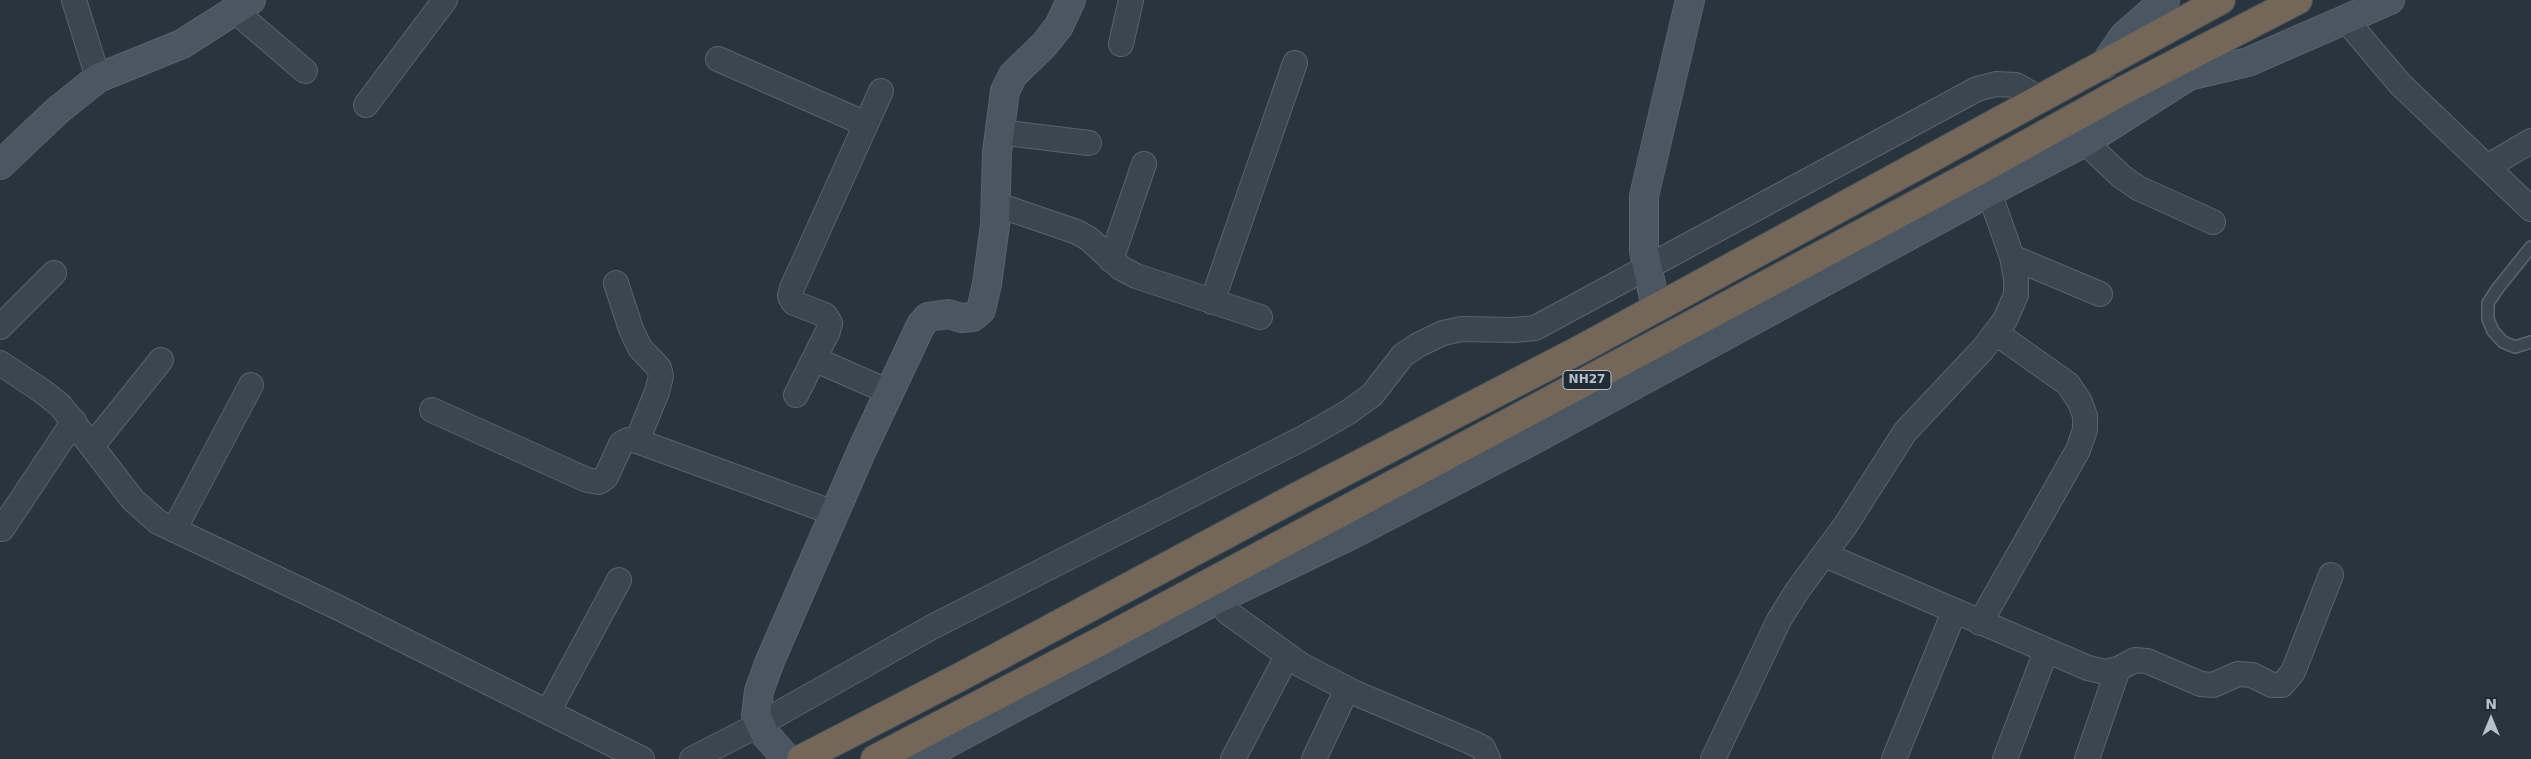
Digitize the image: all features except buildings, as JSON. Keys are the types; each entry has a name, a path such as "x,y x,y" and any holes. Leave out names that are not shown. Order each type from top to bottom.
{"highway":[{"name":"NH27","path":"801,759 960,678 1656,308 2221,0"},
{"name":"NH27","path":"875,759 1099,642 1988,166 2124,90 2298,0"}],"street":[{"path":"366,105 444,0"},
{"path":"787,759 765,734 756,715 759,692 770,661 834,513 921,325 928,317 948,314 961,318 974,317 981,310 988,284 999,132 1005,91 1014,75 1044,45 1059,26 1072,0"},
{"path":"1121,44 1131,0"},
{"path":"1656,308 1644,251 1644,196 1690,0"},
{"path":"2104,65 2124,36 2165,0"},
{"path":"2124,90 2248,62 2390,0"},
{"path":"78,3 98,78"},
{"path":"0,166 57,110 98,78 182,44 243,5 305,71"},
{"path":"2346,20 2400,84 2531,208"},
{"path":"718,58 866,124"},
{"path":"1212,302 1295,63"},
{"path":"918,759 1216,600 1353,534 1534,440 1989,192 2085,142 2190,75"},
{"path":"692,759 760,724 932,627 1305,438 1347,413 1372,394 1403,356 1418,345 1443,333 1462,329 1514,330 1535,328 1977,89 1996,84 2016,84 2042,99"},
{"path":"796,395 828,331 830,323 825,316 794,303 790,296 792,288 881,91"},
{"path":"999,132 1089,143"},
{"path":"2487,166 2531,141"},
{"path":"2085,142 2101,159 2138,188 2213,222"},
{"path":"1111,260 1144,164"},
{"path":"1713,759 1779,620 1905,432 1996,333 2005,320 2016,295 2012,257 1989,192"},
{"path":"995,204 1077,232 1089,239 1111,260 1136,276 1260,317"},
{"path":"2012,257 2100,294"},
{"path":"0,326 54,272"},
{"path":"616,283 631,329 640,348 659,368 661,376 657,392 637,441"},
{"path":"1980,623 2078,450 2085,430 2085,416 2080,402 2068,384 1996,333"},
{"path":"814,359 889,392"},
{"path":"92,446 161,360"},
{"path":"0,364 42,391 74,421 142,510 158,522 339,608 642,759"},
{"path":"174,530 251,385"},
{"path":"432,410 593,481 599,482 606,478 621,444 628,440 637,441 834,513"},
{"path":"2,529 74,421"},
{"path":"1824,555 2046,652 2088,668 2105,672 2118,669 2135,660 2147,661 2201,684 2213,685 2238,674 2252,675 2272,685 2282,685 2293,672 2330,575"},
{"path":"548,712 619,580"},
{"path":"1216,600 1230,614 1287,656 1347,689 1483,748 1488,759"},
{"path":"1894,759 1954,612"},
{"path":"2005,759 2046,652"},
{"path":"1233,759 1287,656"},
{"path":"2087,759 2118,669"},
{"path":"1314,759 1347,689"}],"lane":[{"path":"2531,247 2488,303 2488,319 2493,331 2503,342 2515,347 2531,342"}]}
